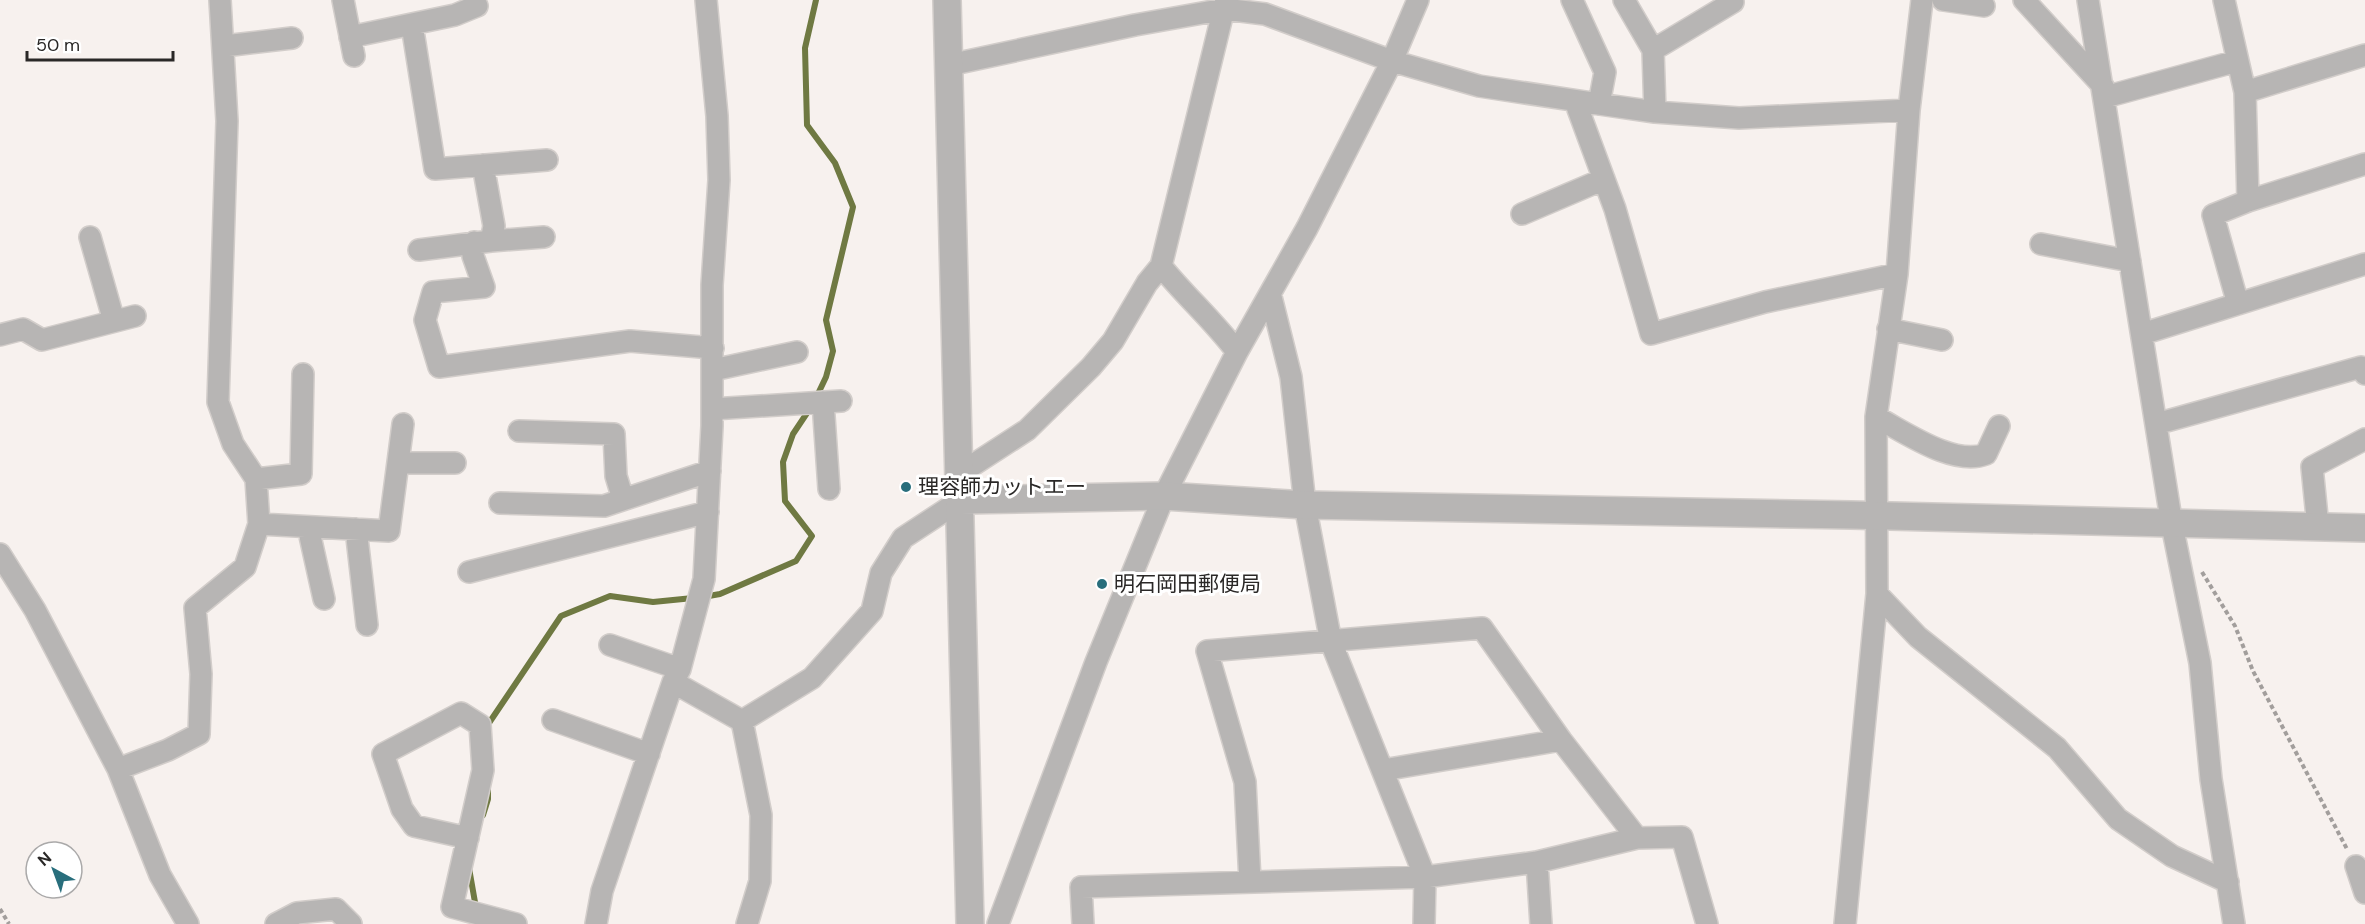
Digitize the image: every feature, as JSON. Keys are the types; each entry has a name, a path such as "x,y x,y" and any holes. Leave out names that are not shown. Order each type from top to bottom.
{"street":[{"path":"118,769 168,750 199,734 201,674 195,608 245,567 259,524 256,479 233,444 218,402 227,120 220,0"},
{"path":"343,0 352,47 412,25 455,15 477,6"},
{"path":"596,924 602,891 676,676 704,579 712,409 712,285 719,180 706,0"},
{"path":"947,0 970,924"},
{"path":"998,924 1096,662 1164,496 1392,61 1418,0"},
{"path":"1572,0 1605,72 1599,104"},
{"path":"1624,0 1653,50 1655,112"},
{"path":"1653,50 1731,0"},
{"path":"1845,924 1877,594 1876,417 1897,274 1909,110 1922,0"},
{"path":"1943,0 1984,6"},
{"path":"2024,0 2104,92"},
{"path":"2088,0 2172,525 2200,663 2211,779 2234,924"},
{"path":"2224,0 2245,92 2248,201"},
{"path":"949,66 1226,4 1265,14 1392,61 1479,86 1575,101 1655,112 1739,118 1909,110"},
{"path":"742,721 812,678 872,611 881,573 903,538 1027,430 1113,341 1147,283 1161,266 1226,4"},
{"path":"412,25 435,169 547,159"},
{"path":"224,46 292,38"},
{"path":"2245,92 2365,55"},
{"path":"2104,92 2237,61"},
{"path":"1575,101 1604,179 1651,334 1765,302 1897,274"},
{"path":"483,165 494,226 473,256 484,287 433,292 425,320 439,367 630,341 713,348"},
{"path":"2238,304 2213,215 2248,201 2365,165"},
{"path":"1522,214 1604,179"},
{"path":"90,237 114,321"},
{"path":"418,250 544,237"},
{"path":"2041,244 2130,261"},
{"path":"2142,334 2365,264"},
{"path":"1161,266 1182,293 1219,327 1238,352"},
{"path":"1270,297 1291,377 1305,505 1332,642 1425,877 1424,924"},
{"path":"0,335 22,329 42,340 135,316"},
{"path":"1888,329 1942,340"},
{"path":"712,370 797,352"},
{"path":"2156,424 2361,368 2365,374"},
{"path":"256,479 301,474 303,374"},
{"path":"712,409 832,402 829,489"},
{"path":"1876,417 1945,453 1977,457 1986,454 1999,426"},
{"path":"259,524 388,531 403,424"},
{"path":"519,431 614,434 616,476 623,499"},
{"path":"2318,527 2312,467 2365,439"},
{"path":"398,463 455,463"},
{"path":"501,503 604,506 710,471"},
{"path":"960,487 1305,505 1875,515 2172,525 2365,528"},
{"path":"469,572 708,512"},
{"path":"308,527 324,599"},
{"path":"356,530 367,625"},
{"path":"0,554 35,610 118,769 160,875 188,924"},
{"path":"1877,594 1918,637 2057,748 2118,819 2172,856 2228,882"},
{"path":"1250,881 1245,783 1207,651 1482,628 1561,740 1637,838"},
{"path":"610,645 676,676 742,721 761,814 760,881 747,924"},
{"path":"468,838 414,826 402,809 383,754 461,713 480,725 483,770 468,838 452,907 516,924"},
{"path":"553,720 649,754"},
{"path":"1383,770 1561,740"},
{"path":"1083,924 1081,887 1425,877 1537,862 1637,838 1682,837 1707,924"},
{"path":"1537,862 1541,924"},
{"path":"2356,866 2365,893"},
{"path":"286,922 297,913 336,909 351,924"}],"path":[{"path":"2181,566 2200,567 2235,626 2253,671 2356,866"},
{"path":"0,909 9,924"}],"waterway":[{"path":"816,0 805,48 807,125 835,163 853,207 826,320 833,351 826,377 816,398"},
{"path":"703,597 720,594 796,561 812,536 785,501 783,462 793,434 811,407"},
{"path":"489,729 489,723 561,616 610,596 653,602 693,598"},
{"path":"483,815 488,799 488,787"},
{"path":"469,868 476,908"}],"place":[{"name":"理容師カットエー","path":"906,487"},
{"name":"明石岡田郵便局","path":"1102,584"}]}
